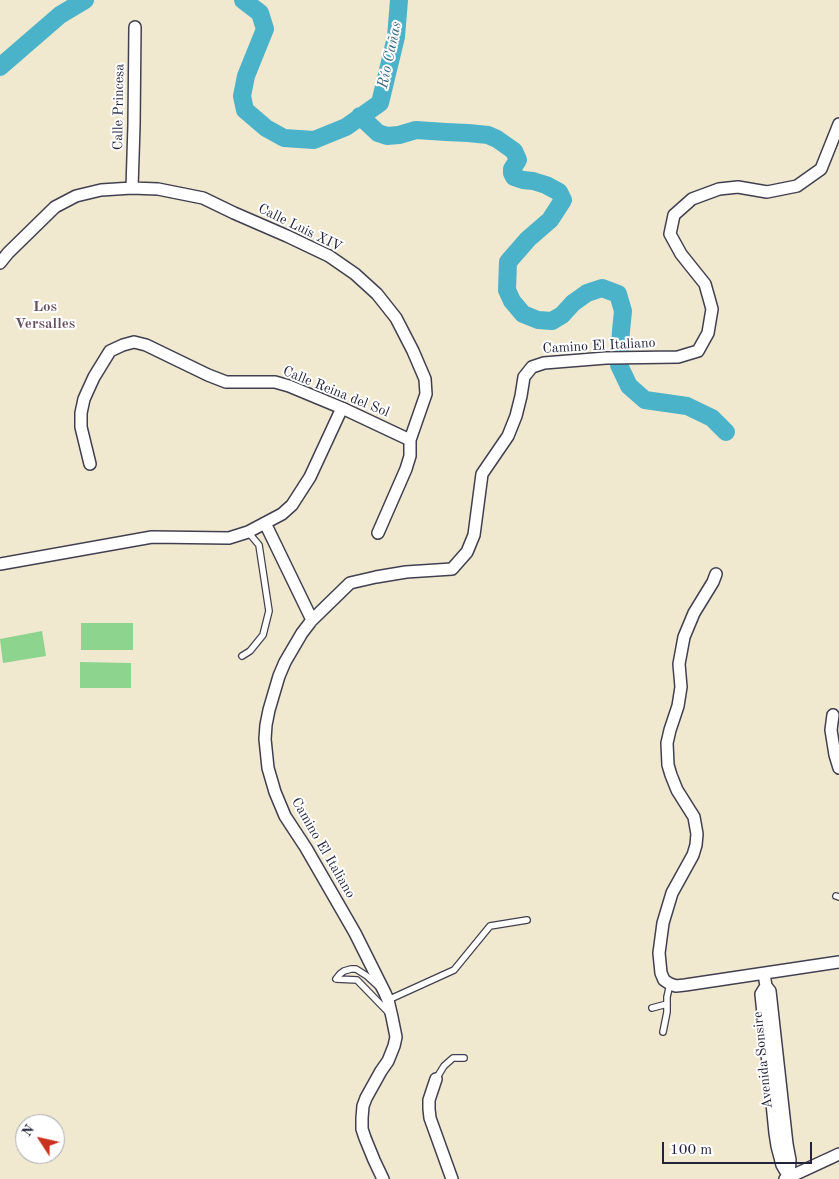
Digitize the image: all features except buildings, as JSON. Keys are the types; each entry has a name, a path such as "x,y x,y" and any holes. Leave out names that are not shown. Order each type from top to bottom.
{"street":[{"name":"Calle Princesa","path":"132,188 135,27"},
{"name":"Camino El Italiano","path":"383,1179 362,1129 363,1106 388,1061 396,1036 387,997 341,907 285,816 275,792 268,768 265,739 266,724 278,676 289,654 312,620 350,583 406,572 452,570 467,552 474,535 482,474 508,436 516,416 524,377 532,367 544,362 606,358 678,357 698,351 708,333 712,309 705,284 681,254 670,234 674,215 692,199 719,188 738,187 767,192 797,186 821,170 839,124"},
{"name":"Calle Luis XIV","path":"0,263 55,208 76,196 101,190 132,188 158,189 203,198 329,256 356,274 377,294 396,318 425,379 426,394 410,440 410,456 378,533"},
{"name":"Calle Reina del Sol","path":"90,464 82,427 81,413 84,399 94,377 110,351 123,344 134,342 146,345 226,382 275,382 290,386 410,440"},
{"path":"0,564 152,537 229,538 248,532 282,514 292,505 303,488 342,408"},
{"path":"265,523 312,620"},
{"path":"716,574 694,613 684,637 679,664 680,687 678,706 667,743 667,759 671,775 677,790 694,817 697,834 693,855 672,893 663,923 659,953 661,973 664,980 676,986 839,962"},
{"path":"833,715 830,730 839,768"},
{"name":"Avenida Sonsire","path":"764,974 766,986 770,991 778,1116 782,1145 790,1160 787,1178"},
{"path":"436,1079 429,1100 430,1118 452,1179"},
{"path":"787,1178 839,1154"}],"lane":[{"path":"242,656 250,651 263,635 269,611 259,545 248,532"},
{"path":"392,1017 356,980 336,979 344,970 356,970 366,976 387,997 454,970 490,926 527,920"},
{"path":"663,1032 668,1012 667,997 670,984"},
{"path":"652,1008 667,1004"},
{"path":"436,1079 444,1066 453,1058 464,1058"}],"green space":[{"path":"81,623 133,623 133,650 81,650"},
{"path":"42,631 46,656 3,663 0,639"},
{"path":"80,662 131,663 131,688 80,688"}],"waterway":[{"name":"Río Cañas","path":"0,67 60,15 85,0"},
{"name":"Río Cañas","path":"243,0 260,13 265,29 246,76 242,96 245,110 266,128 284,138 314,140 346,127 380,103 396,37 399,0"},
{"path":"360,116 378,133 387,136 416,130 488,135 514,151 518,160 512,169 514,177 546,185 559,192 563,200 550,220 528,239 508,262 507,290 512,301 523,314 538,320 552,321 562,315 573,303 587,293 602,288 618,294 623,311 619,365 629,386 645,400 687,406 712,418 726,432"}],"district":[{"name":"Los Versalles","path":"45,316"}]}
